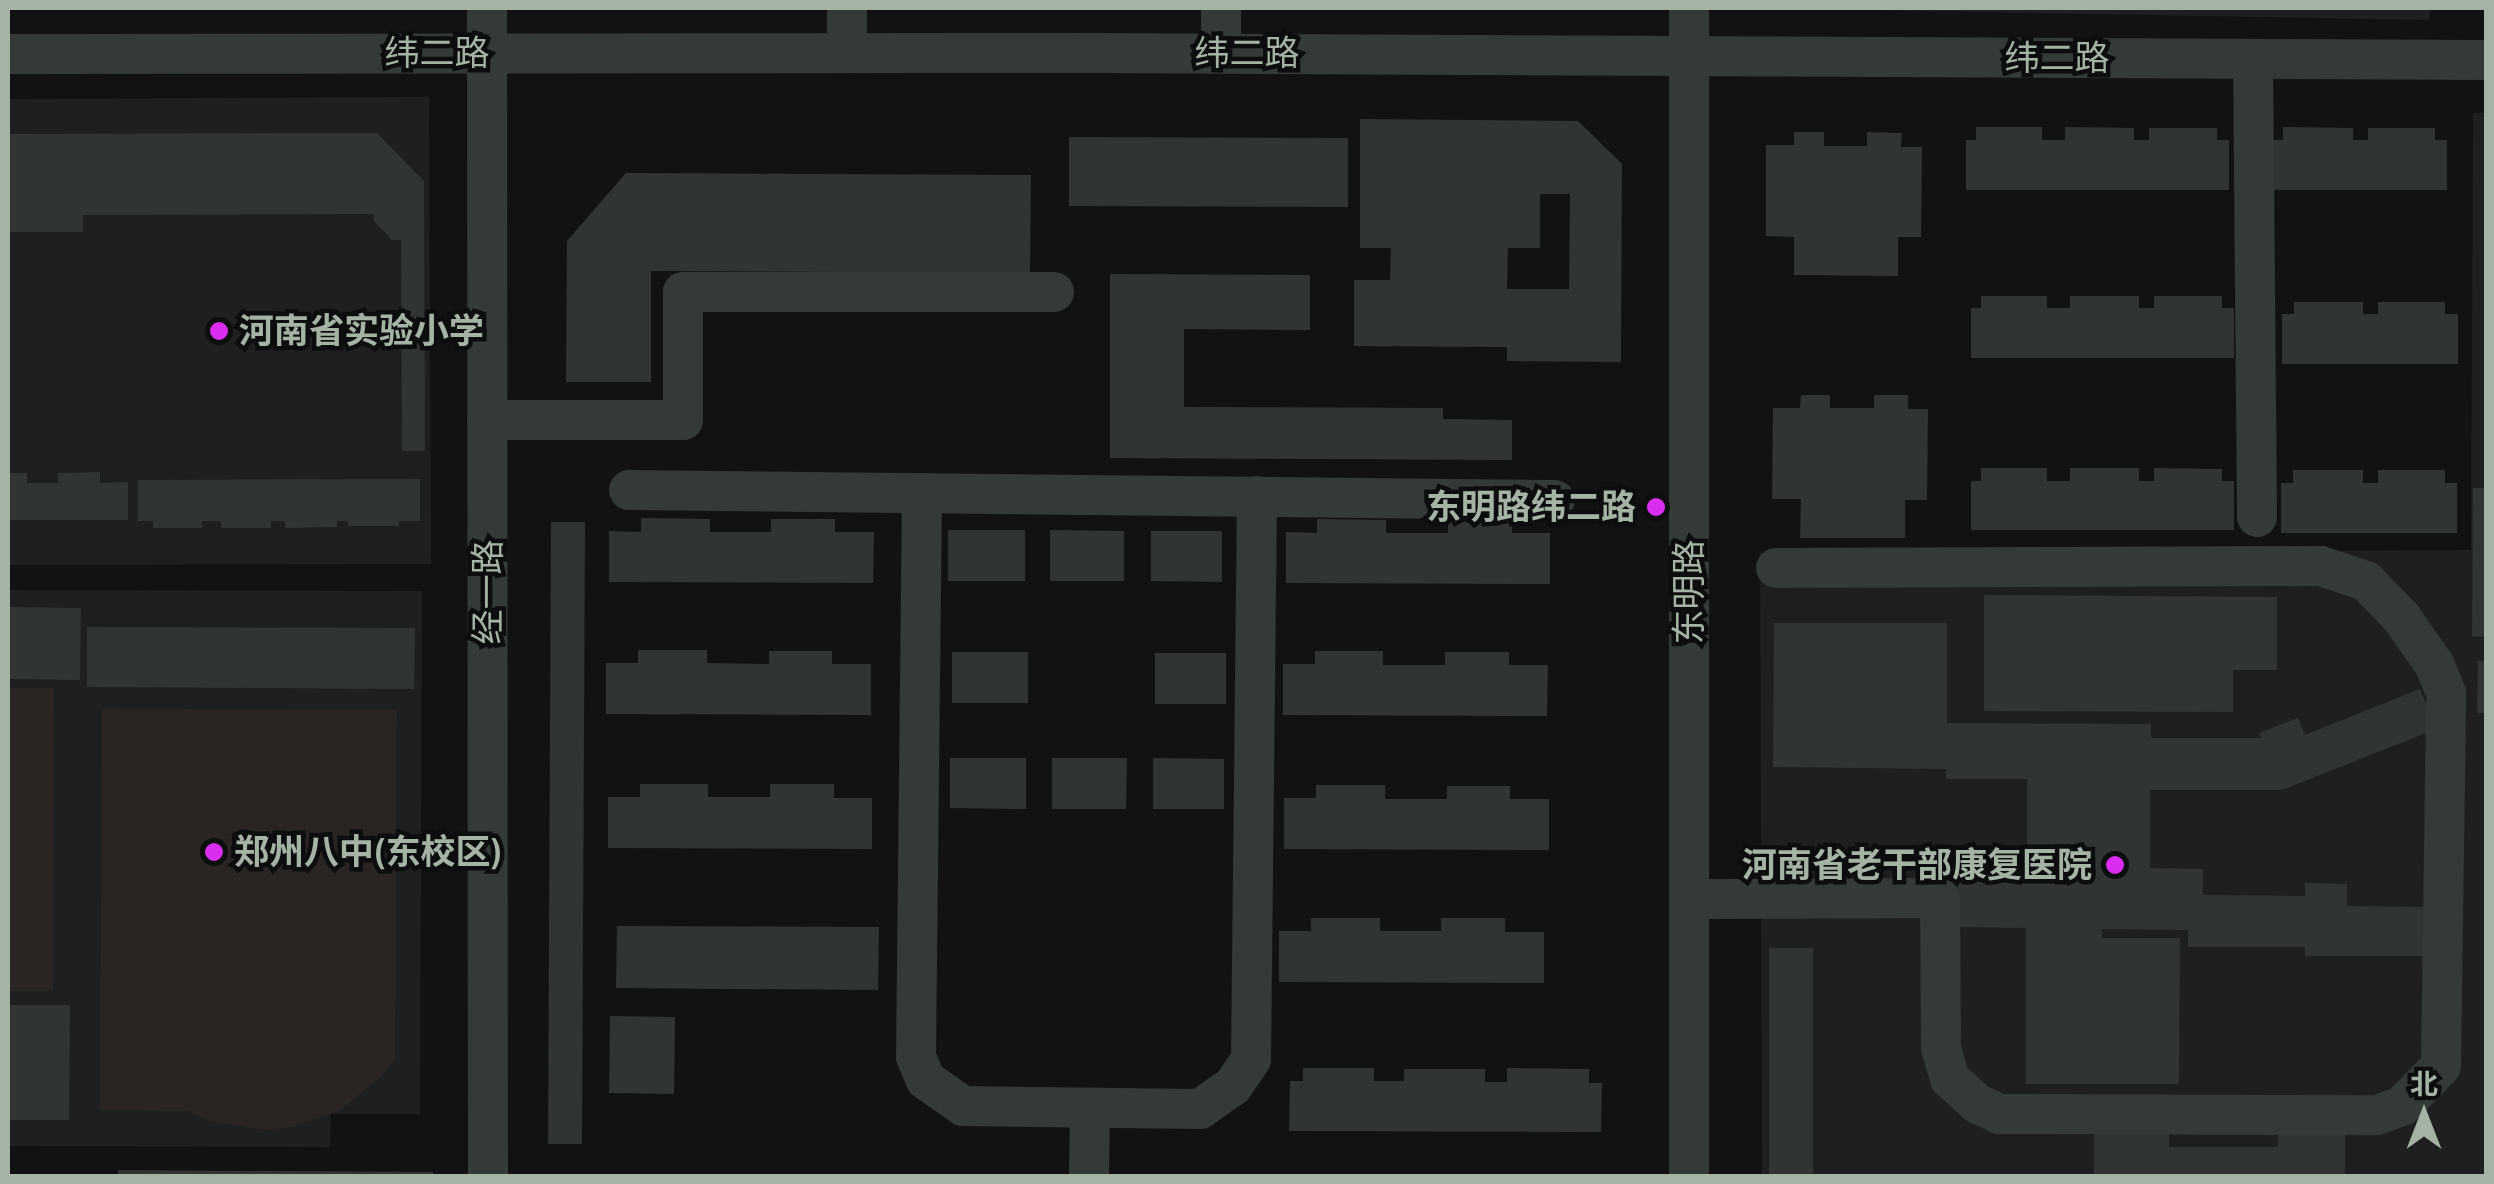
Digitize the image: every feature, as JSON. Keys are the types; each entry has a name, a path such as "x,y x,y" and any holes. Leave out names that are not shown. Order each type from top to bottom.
{"street":[{"name":"经一路","path":"487,8 488,1176"},
{"path":"847,8 847,53"},
{"path":"1220,53 1221,8"},
{"name":"东明路","path":"1689,8 1689,1176"},
{"name":"纬二路","path":"8,54 1220,53 2486,60"},
{"path":"2253,59 2257,518"},
{"path":"488,420 684,420 684,292 1054,292"},
{"path":"629,490 1554,500"},
{"path":"922,493 916,1056 926,1080 963,1106 1200,1109 1233,1086 1250,1059 1256,496"},
{"path":"1689,899 1940,898 1940,1048 1950,1079 1965,1096 2000,1114 2376,1116 2402,1106 2441,1066 2446,693 2434,664 2401,617 2366,581 2321,566 1776,568"},
{"path":"1089,1176 1090,1108"}],"shaded area":[{"path":"1760,8 2430,8 2429,20"},
{"name":"河南省实验小学","path":"429,97 431,564 8,565 8,99"},
{"name":"河南省老干部康复医院","path":"2473,113 2486,113 2486,1176 1762,1176 1760,553 2471,550"},
{"name":"郑州八中(东校区)","path":"8,590 422,591 420,1114 331,1114 330,1147 8,1146"},
{"path":"8,688 54,688 53,991 8,991"},
{"path":"102,709 397,710 395,1059 379,1079 340,1110 293,1127 266,1130 212,1122 188,1111 100,1110"}],"building":[{"path":"1360,119 1578,121 1622,164 1621,362 1507,361 1507,347 1354,346 1354,280 1390,280 1391,248 1360,248","holes":["1540,194 1570,194 1569,289 1507,289 1508,248 1540,248"]},
{"path":"1976,127 2042,127 2042,140 2065,140 2065,127 2134,128 2134,140 2149,140 2149,128 2217,128 2217,140 2229,140 2229,190 1966,190 1966,140 1976,140"},
{"path":"2283,127 2353,128 2353,140 2368,140 2368,128 2435,128 2435,140 2447,140 2447,190 2271,190 2271,140 2283,140"},
{"path":"1794,132 1824,132 1824,146 1867,146 1867,132 1902,133 1901,147 1922,147 1921,237 1898,237 1898,276 1794,275 1794,237 1766,236 1766,145 1794,145"},
{"path":"377,133 424,181 425,451 402,451 401,240 392,240 374,221 374,214 83,215 83,232 8,232 8,134"},
{"path":"1069,137 1348,138 1348,207 1069,206"},
{"path":"626,173 1031,175 1030,273 651,271 651,382 566,382 567,241"},
{"path":"1110,274 1310,275 1310,330 1184,329 1184,407 1443,408 1443,419 1512,420 1512,460 1110,458"},
{"path":"1981,296 2047,296 2047,308 2070,308 2070,296 2139,296 2139,308 2154,308 2154,296 2222,296 2222,308 2234,308 2234,358 1971,358 1971,308 1981,308"},
{"path":"2294,302 2363,302 2363,314 2378,314 2378,302 2445,302 2445,314 2458,314 2458,364 2282,364 2282,314 2294,314"},
{"path":"1801,395 1830,395 1830,408 1874,408 1874,395 1908,395 1908,409 1928,409 1927,500 1905,500 1905,538 1800,538 1801,499 1772,499 1773,408 1800,408"},
{"path":"1981,468 2047,468 2047,481 2070,481 2070,468 2139,468 2139,481 2154,481 2154,468 2222,469 2222,481 2234,481 2234,530 1971,530 1971,481 1981,481"},
{"path":"2293,470 2363,470 2363,483 2378,483 2378,470 2445,470 2445,483 2457,483 2457,533 2281,533 2281,483 2293,483"},
{"path":"100,472 100,483 128,482 128,520 8,520 8,473 27,473 27,483 58,483 58,473"},
{"path":"420,479 420,521 399,521 399,526 348,526 348,521 337,521 337,527 285,528 285,521 271,521 271,528 221,528 221,521 202,521 202,528 153,528 153,521 138,521 138,480"},
{"path":"2473,488 2486,488 2486,637 2472,636"},
{"path":"641,518 710,519 710,532 771,532 771,519 835,519 835,532 874,532 873,583 609,582 609,531 641,532"},
{"path":"1317,519 1386,520 1386,533 1448,533 1448,520 1512,520 1512,533 1550,533 1550,584 1286,583 1286,532 1317,533"},
{"path":"551,522 585,522 582,1144 548,1144"},
{"path":"948,530 1025,530 1025,581 948,581"},
{"path":"1050,530 1124,531 1124,581 1050,581"},
{"path":"1151,531 1222,531 1222,582 1151,581"},
{"path":"1984,595 2277,597 2277,670 2233,670 2233,712 1984,711"},
{"path":"8,607 81,608 80,680 8,679"},
{"path":"1774,623 1947,623 1947,723 2151,724 2151,738 2261,738 2259,733 2298,718 2305,735 2420,689 2436,729 2282,790 2150,790 2150,868 2203,869 2203,895 2305,896 2305,883 2347,884 2347,906 2429,907 2429,956 2305,956 2305,947 2188,947 2188,930 2102,929 2102,938 2180,938 2179,1084 2026,1084 2026,928 1951,927 1952,877 2027,877 2027,779 1946,779 1946,769 1773,767"},
{"path":"87,627 415,628 414,689 87,687"},
{"path":"638,650 707,650 707,663 769,664 769,651 832,651 832,664 871,664 871,715 606,714 606,663 638,663"},
{"path":"1315,651 1383,651 1383,665 1445,665 1445,652 1509,652 1509,665 1548,665 1547,716 1283,715 1283,664 1315,664"},
{"path":"952,652 1028,652 1028,703 952,703"},
{"path":"1155,653 1226,653 1226,704 1155,704"},
{"path":"2478,661 2486,661 2486,713 2477,713"},
{"path":"950,758 1026,758 1026,809 950,808"},
{"path":"1052,758 1127,758 1126,809 1052,809"},
{"path":"1153,758 1224,759 1224,809 1153,809"},
{"path":"640,784 708,784 708,797 770,797 770,784 834,784 834,798 872,798 872,849 608,848 608,797 640,797"},
{"path":"1316,785 1385,785 1385,799 1447,799 1447,786 1510,786 1510,799 1549,799 1549,850 1284,849 1284,798 1316,798"},
{"path":"1311,918 1380,918 1380,931 1441,931 1441,918 1505,918 1505,932 1544,932 1544,983 1279,982 1279,931 1311,931"},
{"path":"617,926 879,927 878,990 616,988"},
{"path":"1769,948 1813,948 1813,1176 1769,1176"},
{"path":"8,1005 70,1005 69,1120 8,1120"},
{"path":"610,1016 675,1017 674,1094 609,1093"},
{"path":"1303,1068 1374,1068 1374,1081 1404,1081 1404,1069 1485,1069 1485,1082 1507,1082 1507,1068 1589,1069 1589,1083 1602,1083 1601,1132 1289,1131 1290,1081 1303,1081"},
{"path":"2094,1129 2169,1130 2169,1147 2278,1147 2278,1132 2345,1132 2345,1176 2094,1176"},
{"path":"118,1170 433,1172 433,1176 118,1176"}],"place":[{"name":"河南省实验小学","path":"219,331"},
{"name":"东明路纬二路","path":"1656,507"},
{"name":"郑州八中(东校区)","path":"214,852"},
{"name":"河南省老干部康复医院","path":"2115,865"}]}
